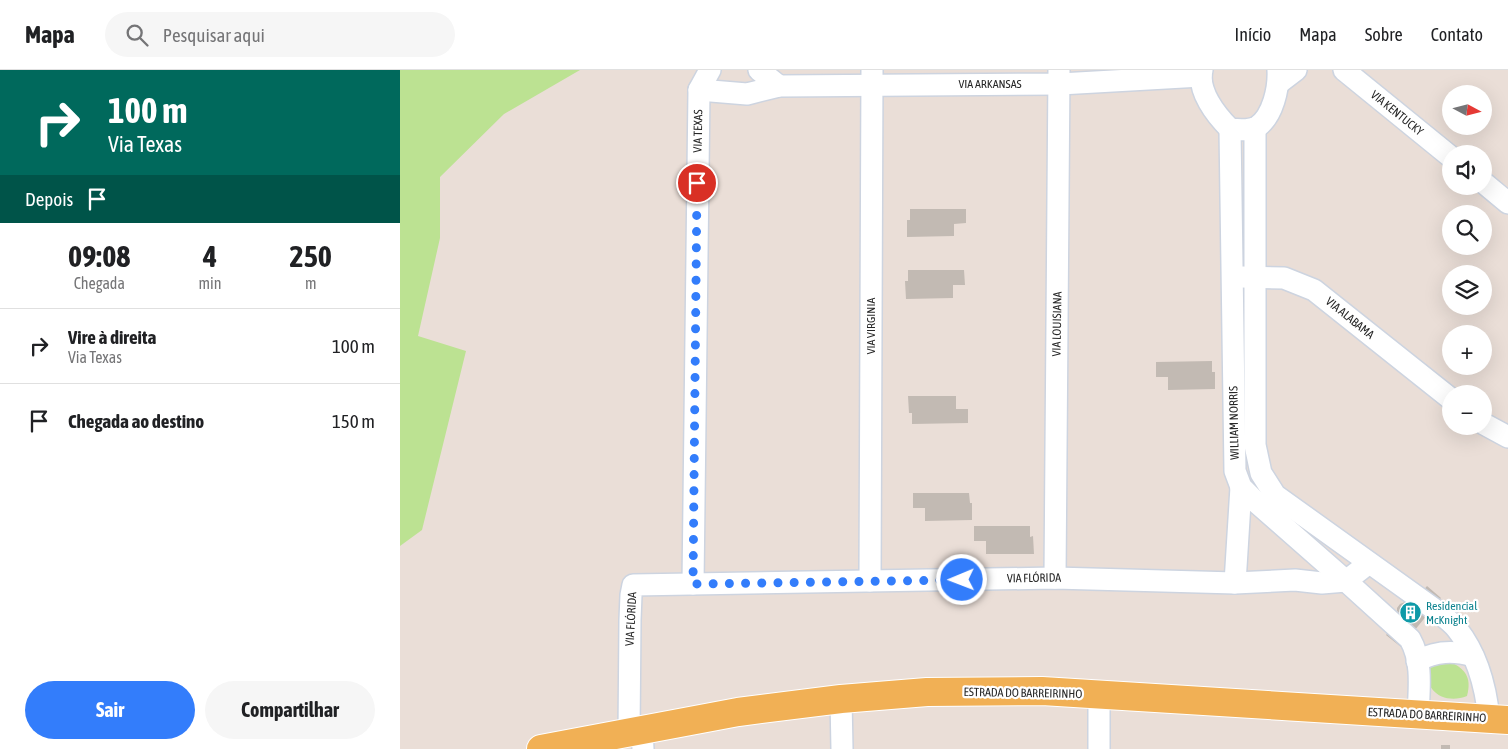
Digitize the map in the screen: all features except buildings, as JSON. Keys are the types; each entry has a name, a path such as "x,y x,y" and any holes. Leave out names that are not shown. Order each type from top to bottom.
{"main road":[{"name":"ESTRADA DO BARREIRINHO","path":"541,749 638,738 738,712 840,699 927,692 1042,691 1498,720"}],"street":[{"name":"VIA TEXAS","path":"693,584 699,90 710,70"},
{"path":"759,70 779,86"},
{"path":"1202,73 1206,97 1220,119 1230,129 1242,130 1255,128 1264,120 1278,92 1278,77 1296,70"},
{"name":"VIA KENTUCKY","path":"1344,70 1442,150"},
{"name":"VIA ARKANSAS","path":"699,90 747,94 779,86 872,78 1060,77 1202,73"},
{"name":"VIA LOUISIANA","path":"1055,578 1060,77"},
{"name":"VIA VIRGINIA","path":"870,581 872,78"},
{"name":"WILLIAM NORRIS","path":"1255,128 1255,445 1261,473 1275,494 1434,609 1458,629 1479,669 1487,701 1498,720"},
{"name":"WILLIAM NORRIS","path":"1230,129 1234,471 1240,487 1235,583"},
{"path":"1492,190 1508,203"},
{"name":"VIA ALABAMA","path":"1232,277 1284,278 1314,290 1442,392"},
{"path":"1492,428 1508,437"},
{"path":"1240,487 1410,639 1416,651 1420,682 1418,715"},
{"path":"1295,580 1320,558 1336,539"},
{"path":"1346,581 1369,563"},
{"name":"VIA FLÓRIDA","path":"638,738 629,686 630,620 633,586 1055,578 1235,583 1295,580 1322,583 1346,581"},
{"path":"1417,661 1428,655 1448,652 1473,656"},
{"path":"1099,694 1099,749"},
{"path":"840,699 842,749"}],"green space":[{"path":"400,70 580,70 504,114 440,177 440,238 418,336 466,351 422,530 400,546"},
{"path":"1448,661 1459,667 1466,674 1469,684 1467,696 1451,699 1437,694 1432,689 1428,675 1430,666"}],"place":[{"name":"Residencial McKnight","path":"1410,613"}],"route":[{"path":"697,183 693,584 962,580"}]}
